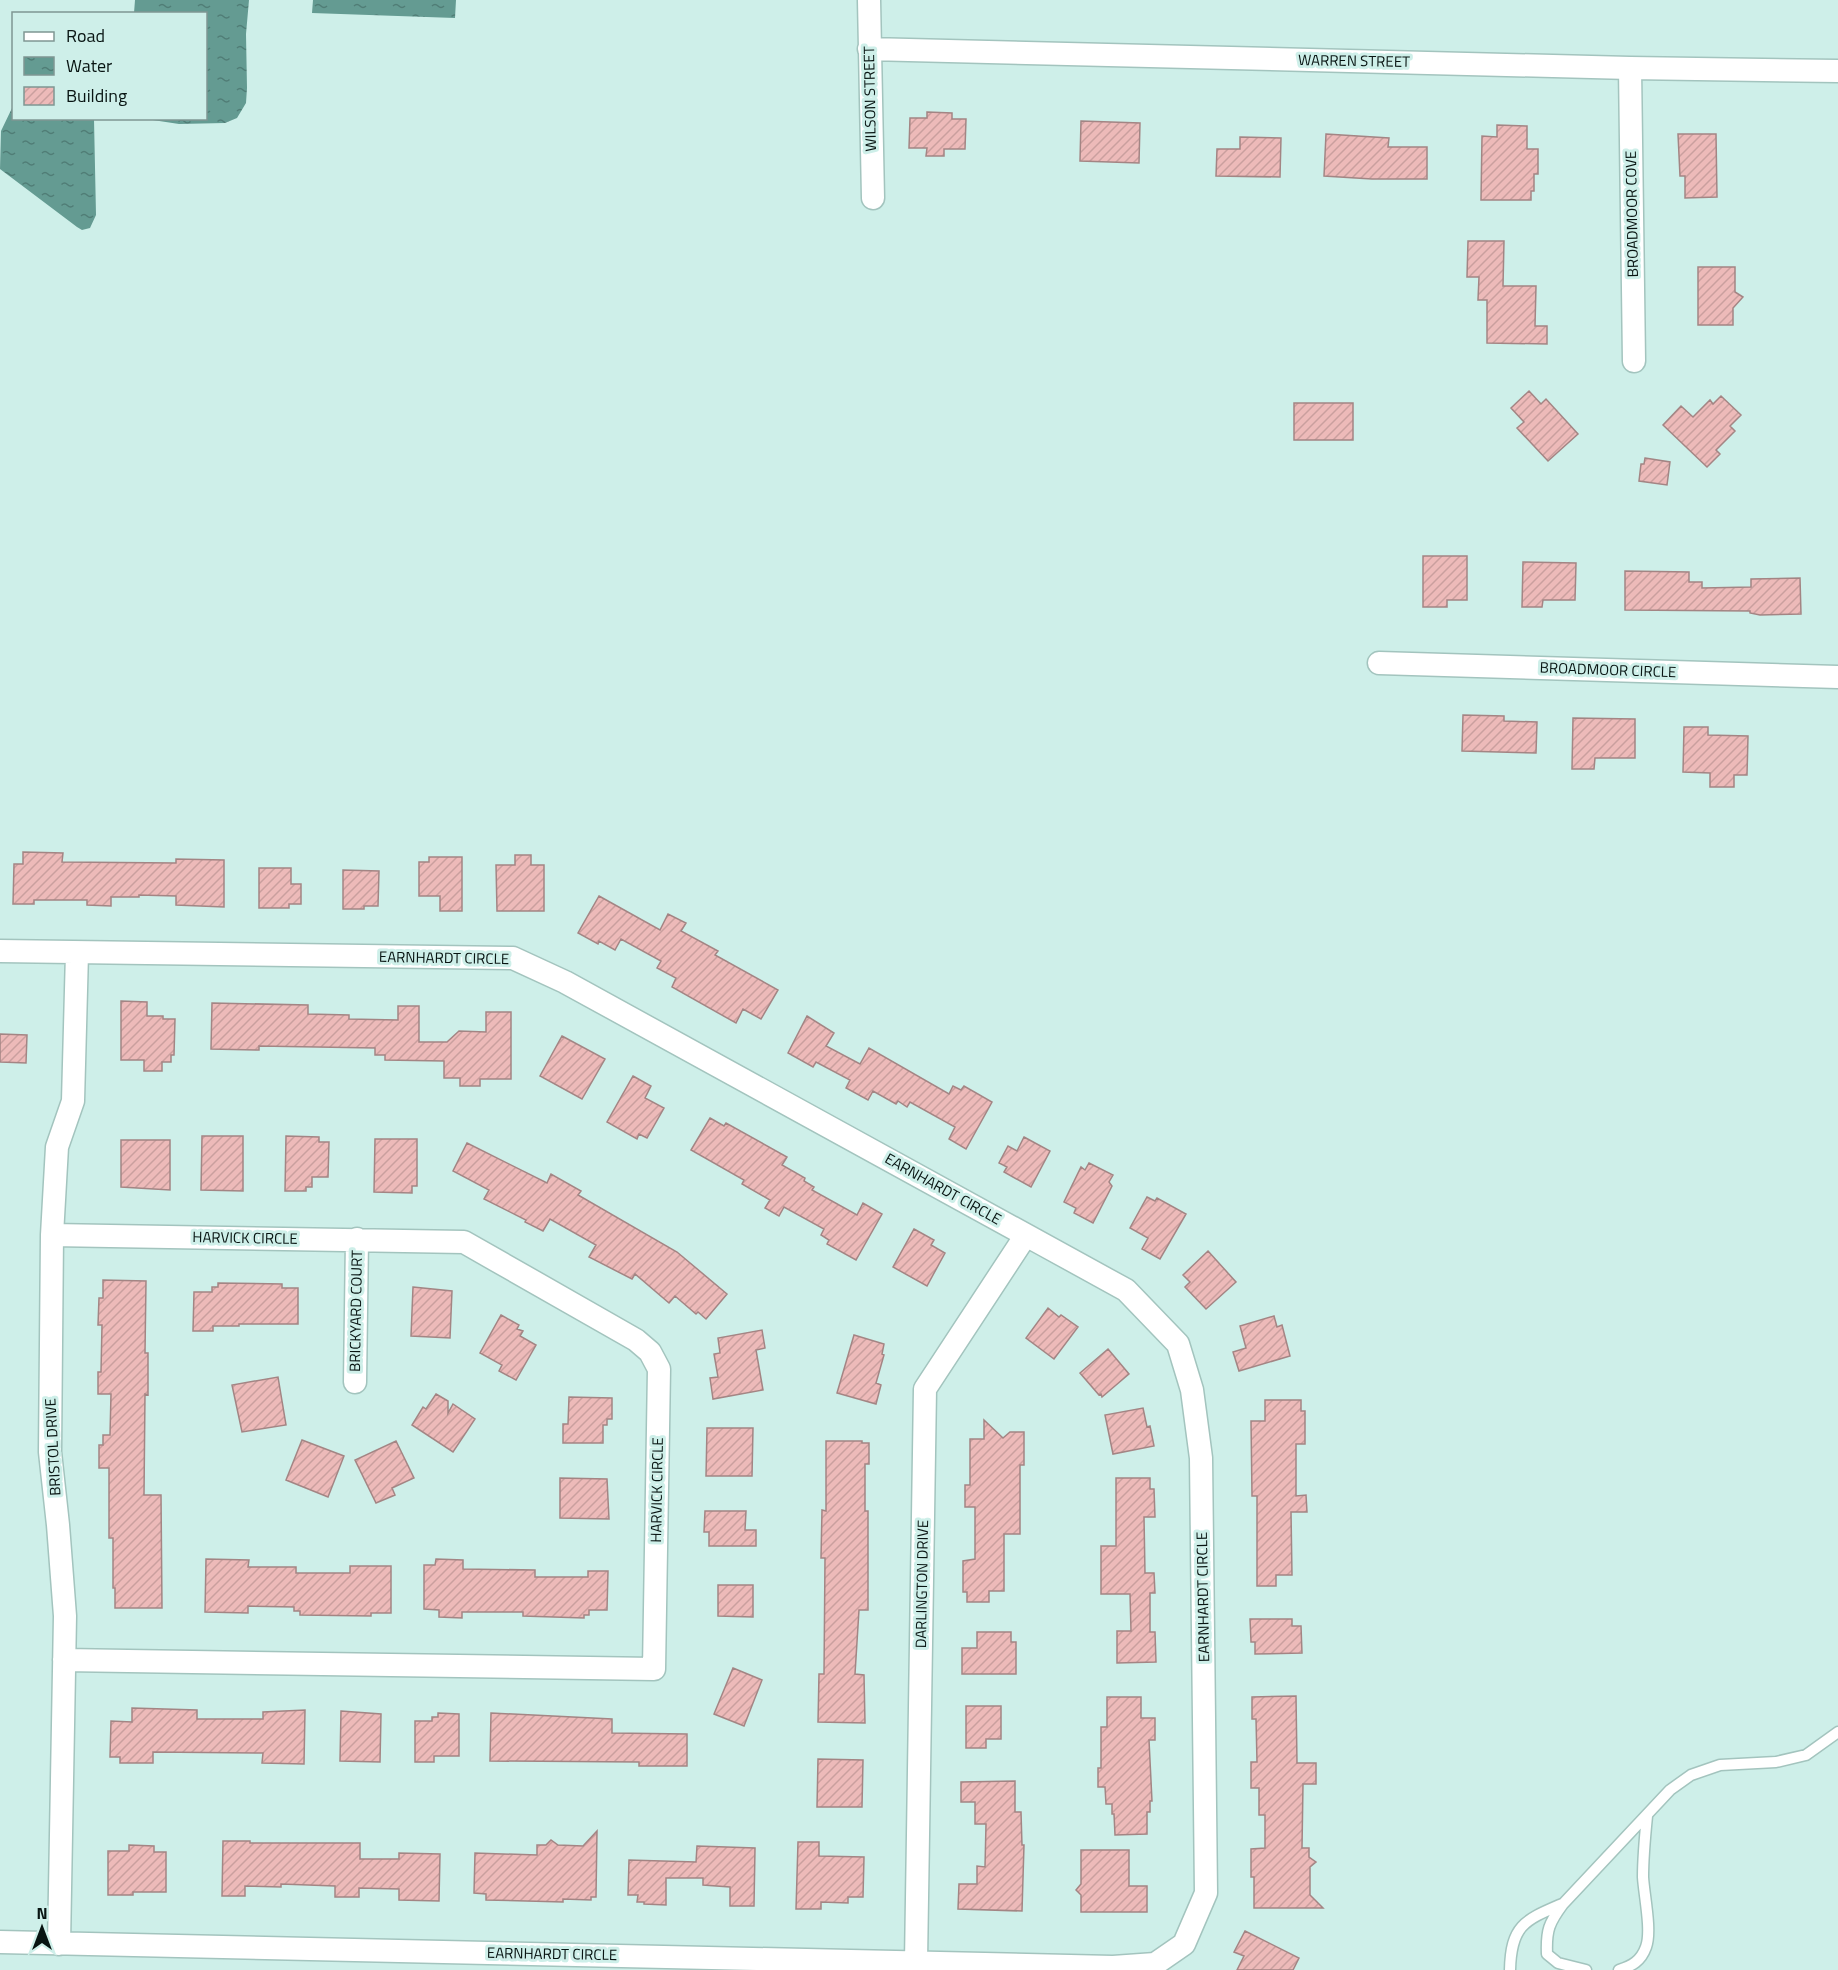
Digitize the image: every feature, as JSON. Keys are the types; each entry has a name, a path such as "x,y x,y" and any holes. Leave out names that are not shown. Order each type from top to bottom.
{"street":[{"name":"WILSON STREET","path":"869,0 873,198"},
{"name":"WARREN STREET","path":"869,50 1838,71"},
{"name":"BROADMOOR COVE","path":"1630,68 1634,361"},
{"name":"BROADMOOR CIRCLE","path":"1379,663 1838,677"},
{"name":"EARNHARDT CIRCLE","path":"0,951 513,958 566,982 1126,1290 1178,1344 1192,1390 1201,1458 1206,1893 1184,1944 1155,1964 1113,1967 916,1962 406,1961 0,1942"},
{"name":"BRISTOL DRIVE","path":"59,1944 64,1616 50,1452 52,1235 57,1147 73,1101 77,953"},
{"name":"HARVICK CIRCLE","path":"52,1235 464,1242 636,1340 650,1352 659,1369 654,1669 64,1660"},
{"name":"DARLINGTON DRIVE","path":"916,1962 925,1389 1026,1235"},
{"name":"BRICKYARD COURT","path":"355,1382 357,1239"}],"lane":[{"path":"1586,1970 1558,1964 1547,1954 1546,1935 1551,1920 1563,1904 1670,1790 1691,1775 1720,1766 1776,1762 1806,1755 1838,1732"},
{"path":"1619,1970 1636,1964 1647,1947 1648,1926 1643,1878 1647,1815"},
{"path":"1510,1970 1512,1947 1520,1928 1529,1918 1563,1904"}],"water":[{"path":"135,0 249,0 246,34 246,103 237,118 225,123 179,124 153,120 207,120 207,12 134,12"},
{"path":"313,0 456,0 455,18 312,13"},
{"path":"12,108 12,120 94,120 96,215 90,228 82,230 77,227 0,169 1,131"}],"building":[{"path":"927,112 952,113 952,119 966,119 965,149 944,149 944,156 926,156 927,148 909,148 910,118 927,118"},
{"path":"1081,121 1140,123 1139,163 1080,161"},
{"path":"1497,125 1527,126 1527,149 1538,149 1538,174 1534,174 1534,191 1531,191 1531,200 1481,200 1482,136 1497,137"},
{"path":"1326,134 1389,138 1388,147 1427,147 1427,179 1324,176"},
{"path":"1678,134 1716,134 1717,197 1685,198 1685,176 1680,176"},
{"path":"1240,137 1281,138 1280,177 1216,176 1217,149 1240,149"},
{"path":"1468,241 1504,241 1503,286 1536,286 1535,326 1547,326 1547,344 1487,343 1487,300 1478,300 1479,277 1467,277"},
{"path":"1698,267 1735,267 1735,292 1743,297 1733,308 1733,325 1698,325"},
{"path":"1529,391 1541,404 1546,399 1578,434 1548,461 1517,428 1524,422 1511,408"},
{"path":"1721,396 1741,415 1730,426 1735,431 1716,450 1720,454 1707,467 1663,425 1681,406 1693,417 1710,400 1713,404"},
{"path":"1294,403 1353,403 1353,440 1294,440"},
{"path":"1645,458 1670,462 1667,485 1639,481 1641,464 1644,464"},
{"path":"1423,556 1467,556 1467,600 1447,600 1447,607 1423,607"},
{"path":"1523,562 1576,563 1575,600 1543,600 1542,607 1522,607"},
{"path":"1625,571 1689,572 1689,582 1702,582 1702,588 1751,587 1751,579 1800,578 1801,614 1760,615 1750,613 1750,611 1625,610"},
{"path":"1463,715 1504,716 1504,721 1537,722 1536,753 1462,751"},
{"path":"1573,718 1635,719 1635,758 1595,758 1594,769 1572,769"},
{"path":"1684,727 1708,727 1708,735 1748,736 1747,775 1734,775 1734,787 1710,787 1710,773 1683,772"},
{"path":"23,852 63,853 62,862 176,863 176,859 224,860 224,907 176,905 176,896 139,895 139,897 111,897 111,906 87,905 87,900 34,900 34,904 13,904 14,864 23,864"},
{"path":"515,855 531,855 531,865 544,865 544,911 497,911 496,865 515,865"},
{"path":"429,857 462,857 462,911 440,911 440,896 419,896 419,862 429,862"},
{"path":"259,868 291,868 291,884 301,884 301,904 289,904 289,908 259,908"},
{"path":"343,870 379,871 378,906 343,909"},
{"path":"599,896 660,930 668,914 686,923 681,931 718,951 715,955 778,990 761,1019 743,1009 736,1023 672,987 676,978 657,968 661,961 621,939 615,950 578,933"},
{"path":"121,1001 147,1002 147,1016 175,1019 174,1055 171,1055 171,1062 162,1062 162,1071 144,1071 144,1060 121,1060"},
{"path":"212,1003 308,1005 308,1014 349,1015 349,1019 398,1020 398,1006 419,1006 419,1042 447,1042 459,1031 486,1032 486,1012 511,1012 511,1079 480,1079 480,1086 460,1086 460,1078 444,1078 444,1061 385,1060 385,1055 375,1055 375,1048 259,1046 259,1050 211,1049"},
{"path":"807,1016 834,1033 826,1046 860,1064 869,1048 949,1094 953,1086 961,1090 964,1086 992,1102 966,1149 949,1139 955,1127 910,1102 907,1107 898,1101 896,1104 873,1091 868,1100 846,1088 850,1080 816,1062 813,1067 788,1053"},
{"path":"0,1034 27,1035 26,1063 0,1062"},
{"path":"562,1036 605,1059 582,1099 540,1076"},
{"path":"633,1076 651,1086 645,1098 664,1108 647,1138 639,1134 637,1139 607,1122"},
{"path":"710,1118 724,1126 726,1123 787,1157 782,1165 805,1178 804,1181 814,1187 812,1190 857,1215 863,1203 882,1214 856,1260 827,1244 829,1240 821,1235 824,1229 784,1207 779,1216 765,1208 770,1200 742,1184 744,1180 691,1150"},
{"path":"202,1136 243,1136 243,1191 201,1190"},
{"path":"286,1136 319,1137 319,1142 329,1142 328,1177 312,1177 312,1187 306,1187 306,1191 285,1191"},
{"path":"1024,1137 1050,1151 1031,1187 1004,1172 1007,1167 999,1163 1008,1146 1017,1151"},
{"path":"375,1139 417,1139 417,1186 412,1186 412,1193 374,1192"},
{"path":"121,1140 170,1140 170,1190 121,1187"},
{"path":"467,1143 547,1183 551,1174 581,1191 578,1195 677,1252 727,1294 706,1319 698,1312 696,1314 675,1296 669,1303 635,1274 632,1279 589,1257 596,1245 550,1219 543,1231 484,1199 489,1190 453,1171"},
{"path":"1089,1163 1113,1175 1109,1182 1112,1186 1093,1223 1074,1213 1076,1208 1064,1202 1081,1167 1085,1170"},
{"path":"1147,1197 1155,1201 1157,1198 1186,1214 1160,1259 1142,1249 1148,1238 1130,1228"},
{"path":"914,1229 934,1240 931,1245 945,1253 927,1286 893,1267"},
{"path":"1208,1251 1236,1282 1206,1309 1185,1287 1190,1282 1183,1275"},
{"path":"103,1280 146,1281 145,1353 148,1353 148,1395 145,1394 144,1495 161,1495 162,1608 115,1608 113,1538 109,1538 109,1468 99,1468 99,1445 103,1445 103,1435 110,1435 111,1394 98,1394 102,1325 98,1325 99,1298 103,1298"},
{"path":"218,1283 282,1284 282,1288 298,1288 298,1324 239,1324 239,1326 213,1326 213,1331 193,1331 194,1292 212,1292 212,1287 218,1287"},
{"path":"413,1287 452,1291 450,1338 411,1336"},
{"path":"1048,1308 1078,1327 1054,1359 1026,1338"},
{"path":"501,1315 519,1325 517,1329 523,1331 520,1336 536,1345 516,1380 499,1371 502,1365 480,1353"},
{"path":"1274,1316 1277,1327 1282,1325 1290,1356 1239,1371 1233,1352 1246,1348 1240,1326"},
{"path":"762,1330 765,1348 756,1350 763,1390 713,1399 710,1378 718,1377 714,1354 720,1353 718,1338"},
{"path":"854,1335 884,1344 882,1354 884,1355 876,1383 881,1385 876,1404 837,1393"},
{"path":"1108,1349 1129,1374 1102,1397 1080,1373"},
{"path":"278,1377 286,1425 242,1432 232,1385"},
{"path":"436,1394 448,1401 448,1413 453,1404 475,1419 453,1452 412,1425 423,1407 426,1409"},
{"path":"569,1397 612,1398 612,1419 607,1419 607,1425 603,1425 603,1443 563,1443 563,1424 568,1424"},
{"path":"1265,1400 1301,1400 1301,1411 1305,1411 1305,1444 1296,1444 1296,1496 1306,1495 1307,1512 1291,1512 1292,1575 1276,1575 1276,1586 1257,1586 1257,1496 1252,1496 1251,1421 1265,1421"},
{"path":"1143,1408 1154,1446 1113,1454 1105,1415"},
{"path":"984,1420 1003,1438 1010,1432 1024,1432 1024,1465 1020,1465 1020,1534 1004,1534 1004,1591 989,1591 989,1602 967,1602 967,1592 963,1592 963,1561 975,1559 975,1507 965,1507 965,1485 970,1485 970,1439 984,1439"},
{"path":"707,1428 753,1428 752,1476 706,1476"},
{"path":"302,1440 344,1456 328,1497 286,1480"},
{"path":"396,1441 414,1478 392,1488 395,1495 376,1503 355,1460"},
{"path":"826,1441 869,1443 869,1464 865,1464 865,1511 868,1511 868,1610 859,1610 855,1674 864,1675 865,1723 818,1722 819,1674 824,1674 825,1558 821,1558 822,1510 826,1511"},
{"path":"560,1478 607,1479 609,1519 560,1518"},
{"path":"1116,1478 1150,1478 1150,1489 1154,1489 1155,1517 1144,1517 1145,1573 1154,1573 1155,1593 1150,1593 1150,1632 1155,1632 1156,1662 1117,1663 1117,1631 1131,1631 1130,1594 1101,1594 1101,1546 1116,1546"},
{"path":"705,1511 746,1511 745,1530 756,1530 756,1546 709,1546 709,1532 704,1532"},
{"path":"206,1559 249,1560 248,1567 296,1567 296,1573 350,1573 350,1566 391,1566 391,1613 371,1613 371,1616 300,1615 300,1611 294,1611 294,1607 248,1606 248,1613 205,1612"},
{"path":"436,1559 463,1560 463,1569 535,1570 535,1577 588,1577 588,1571 608,1571 607,1610 589,1610 589,1615 584,1615 584,1618 523,1616 523,1612 462,1612 462,1618 439,1617 439,1610 424,1609 424,1565 435,1565"},
{"path":"718,1585 753,1585 753,1617 718,1616"},
{"path":"1250,1619 1292,1619 1292,1626 1301,1626 1302,1653 1255,1654 1255,1642 1251,1642"},
{"path":"977,1632 1011,1632 1011,1642 1016,1642 1016,1674 962,1674 962,1648 977,1648"},
{"path":"733,1668 762,1680 744,1726 714,1714"},
{"path":"1296,1696 1297,1763 1316,1763 1316,1784 1303,1784 1302,1848 1309,1848 1309,1857 1316,1862 1310,1867 1310,1895 1323,1908 1254,1908 1251,1849 1265,1848 1265,1815 1259,1815 1259,1788 1251,1788 1251,1762 1257,1762 1256,1719 1252,1719 1252,1697"},
{"path":"1107,1697 1141,1697 1141,1718 1155,1718 1155,1740 1149,1740 1152,1801 1150,1801 1150,1812 1147,1812 1147,1834 1115,1835 1112,1804 1106,1804 1105,1787 1098,1787 1098,1768 1101,1768 1101,1727 1107,1727"},
{"path":"966,1706 1001,1706 1001,1739 986,1739 986,1748 966,1748"},
{"path":"132,1708 197,1710 197,1719 263,1719 263,1712 305,1710 304,1764 262,1763 263,1753 153,1752 153,1763 120,1763 120,1757 110,1757 111,1721 132,1722"},
{"path":"341,1711 381,1714 380,1762 340,1761"},
{"path":"438,1713 459,1714 459,1756 434,1756 434,1762 415,1762 415,1721 432,1721 432,1717 438,1717"},
{"path":"491,1713 612,1719 612,1733 687,1734 687,1766 639,1766 639,1762 490,1761"},
{"path":"818,1759 863,1760 862,1807 817,1807"},
{"path":"1015,1781 1015,1812 1021,1812 1022,1845 1024,1845 1022,1911 958,1909 959,1884 977,1884 977,1866 985,1867 986,1824 975,1824 975,1802 961,1802 961,1782"},
{"path":"597,1831 596,1897 591,1897 591,1900 563,1899 563,1902 486,1900 486,1894 474,1893 475,1853 537,1855 537,1845 546,1845 551,1840 558,1845 583,1846"},
{"path":"223,1841 360,1843 360,1859 399,1859 399,1853 440,1854 439,1901 399,1900 399,1889 359,1888 359,1897 335,1897 335,1886 281,1884 281,1887 245,1886 245,1896 222,1896"},
{"path":"798,1842 819,1842 819,1856 864,1857 863,1897 848,1897 848,1903 821,1902 821,1909 796,1909"},
{"path":"129,1845 154,1846 154,1852 166,1852 166,1892 108,1895 108,1851 129,1851"},
{"path":"697,1846 755,1848 754,1906 730,1906 730,1887 703,1885 703,1878 666,1878 666,1905 644,1904 644,1902 637,1902 638,1895 628,1895 629,1860 696,1862"},
{"path":"1081,1850 1129,1850 1129,1886 1147,1886 1147,1912 1081,1912 1081,1895 1076,1890 1081,1884"},
{"path":"1245,1931 1299,1958 1293,1970 1237,1970 1244,1956 1234,1952"}]}
